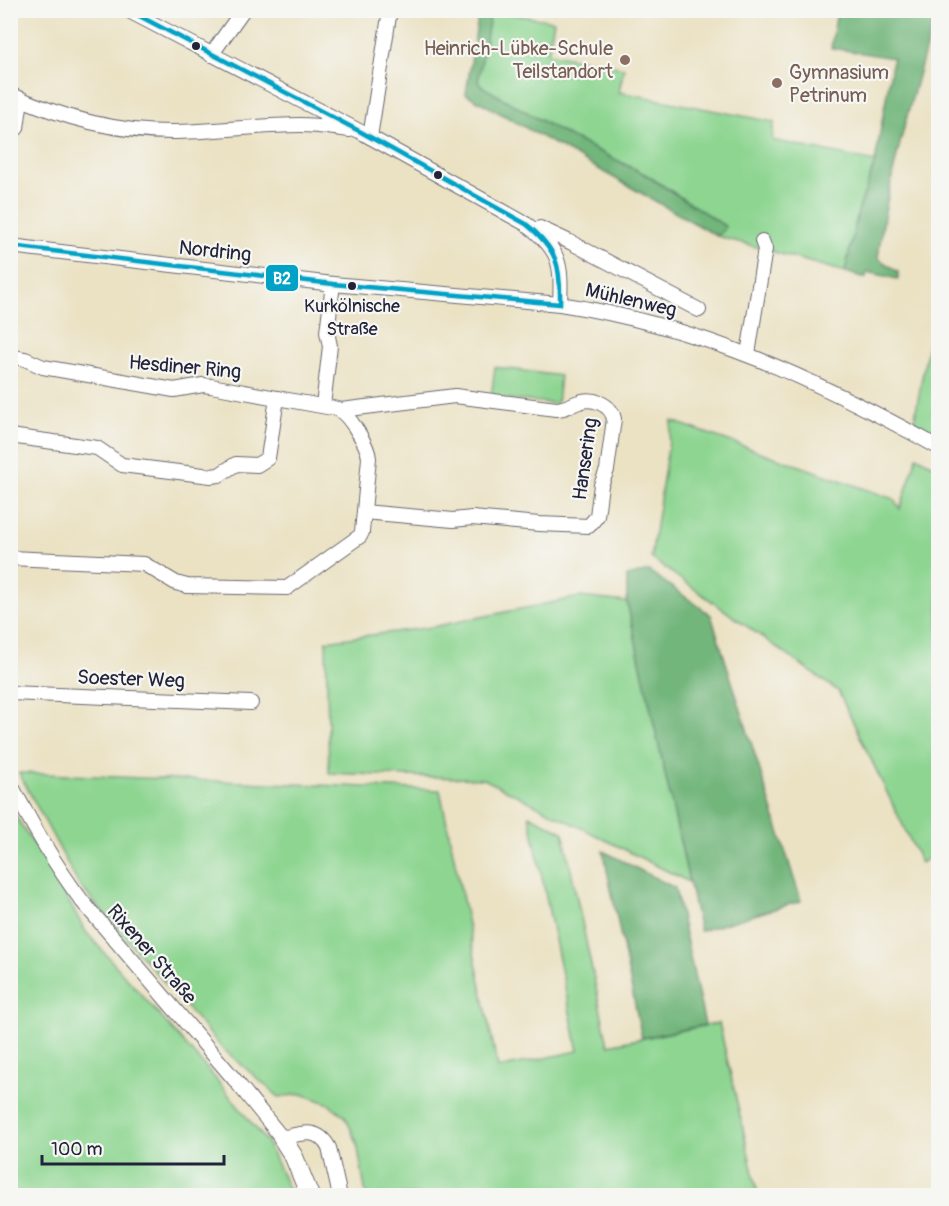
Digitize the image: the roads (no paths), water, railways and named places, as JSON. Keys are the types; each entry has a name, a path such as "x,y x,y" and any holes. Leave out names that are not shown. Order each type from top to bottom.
{"main road":[{"path":"282,1138 298,1166 310,1196"}],"street":[{"name":"Mühlenweg","path":"127,10 365,134 526,224 572,243 699,310"},
{"path":"211,55 243,10"},
{"path":"17,128 16,97 82,121 158,131 300,125 365,134 390,10"},
{"path":"299,100 307,114 306,121 300,125"},
{"name":"Mühlenweg","path":"526,224 546,240 558,257 561,274 560,304 642,321 706,339 748,354 831,390 939,447"},
{"path":"748,354 765,249 762,241"},
{"name":"Nordring","path":"10,246 333,284 560,304"},
{"path":"323,406 330,346 327,332 333,284"},
{"name":"Hesdiner Ring","path":"10,356 25,359 43,367 174,390 203,384 341,410"},
{"name":"Hansering","path":"341,410 455,396 556,409 568,408 583,401 603,404 613,413 607,470 601,485 597,516 588,526 472,518 453,520 364,512"},
{"path":"10,436 97,448 122,465 215,476 236,464 257,465 268,458 276,398"},
{"path":"10,558 65,562 136,563 154,569 176,583 187,586 283,589 357,540 362,531 369,453 351,422 341,410"},
{"name":"Soester Weg","path":"10,693 251,703"},
{"name":"Rixener Straße","path":"10,783 66,880 82,901 282,1138"},
{"path":"282,1138 314,1132 326,1142 340,1196"}],"place":[{"name":"Heinrich-Lübke-Schule Teilstandort","path":"625,60"},
{"name":"Gymnasium Petrinum","path":"777,83"},
{"name":"Kurkölnische Straße","path":"352,286"}]}
